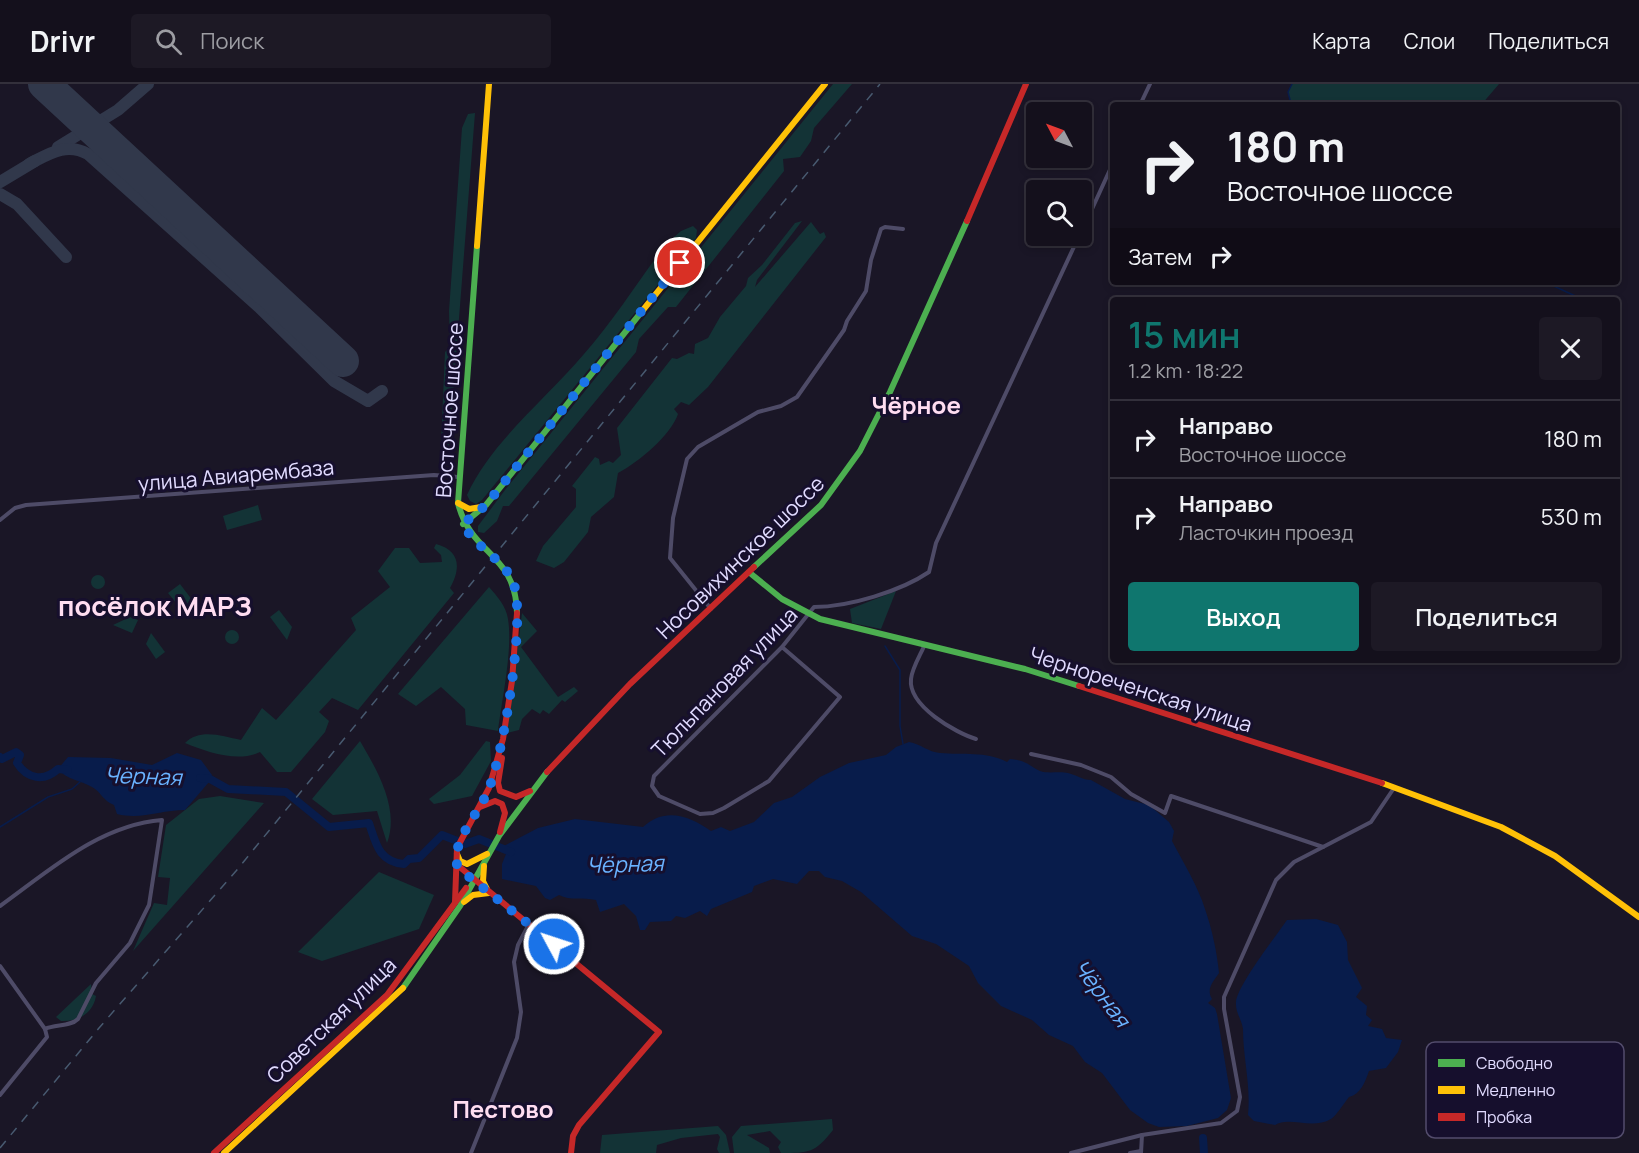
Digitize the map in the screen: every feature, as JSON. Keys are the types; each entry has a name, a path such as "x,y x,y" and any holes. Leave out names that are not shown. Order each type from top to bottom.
{"main road":[{"name":"Восточное шоссе","path":"458,904 456,863 458,847 494,776 503,745 518,619 516,590 510,575 474,541 463,524 458,503 458,477 489,84"},
{"path":"463,524 486,505 825,84"},
{"name":"Носовихинское шоссе","path":"473,880 499,836 531,790 602,712 821,505 843,480 862,450 937,291 1026,84"},
{"path":"458,503 469,509 486,505"},
{"name":"Чернореченская улица","path":"750,573 795,607 829,622 925,643 1025,669 1394,788 1525,838 1639,916"},
{"path":"503,745 498,783 500,791 516,797 531,790"},
{"path":"480,807 495,801 502,804 504,816 499,836"},
{"path":"458,847 459,859 465,864 473,863 489,853"},
{"path":"489,853 483,875 489,893"},
{"path":"456,863 473,880 659,1032 582,1120 573,1136 571,1153"},
{"name":"Советская улица","path":"224,1153 401,990 473,880"},
{"path":"458,904 473,895 489,893"},
{"name":"Советская улица","path":"214,1153 387,995 458,904"}],"street":[{"path":"1141,102 1150,84"},
{"path":"1092,209 1110,170"},
{"path":"711,609 670,558 673,518 687,459 698,447 758,412 781,406 797,397 844,330 847,321 866,291 871,260 882,228 903,229"},
{"name":"Тюльпановая улица","path":"795,607 853,602 909,583 929,572 936,543 1074,246"},
{"name":"улица Авиарембаза","path":"0,520 15,508 434,475 458,477"},
{"name":"Тюльпановая улица","path":"782,647 840,697 769,781 713,813 700,814 656,793 652,786 654,777 782,647 814,607"},
{"path":"925,643 911,679 914,690 937,719 960,734 976,739"},
{"path":"1031,754 1081,765 1111,777 1131,794 1165,813 1171,796 1323,847"},
{"path":"1071,1153 1142,1135 1221,1123 1237,1111 1240,1097 1224,1009 1224,997 1276,880 1294,862 1371,822 1394,788"},
{"path":"0,906 105,835 139,822 162,820 149,905 130,943 96,982 78,1019 71,1024 56,1024 45,1029"},
{"path":"471,1153 517,1038 520,1012 514,962 518,945 529,924"},
{"path":"0,966 45,1029 45,1041 0,1095"},
{"path":"1130,1153 1141,1152 1142,1135"}],"green space":[{"path":"833,84 852,84 814,128 811,141 800,157 783,159 784,171 676,307 668,307 639,339 636,352 509,506 503,506 497,521 484,533 478,532 478,526 505,490"},
{"path":"1292,84 1499,84 1484,102 1289,102 1288,92"},
{"path":"475,113 449,447 446,457 442,456 441,443 445,352 450,347 449,311 462,128 468,114"},
{"path":"802,221 757,280 755,287 811,222 820,234 824,232 826,237 708,387 689,405 681,402 674,409 678,414 669,431 644,455 618,473 614,497 591,517 588,532 564,562 554,568 536,561 543,546 576,507 576,489 572,486 595,457 599,459 600,465 609,461 613,463 621,455 617,428 672,358 677,359 689,353 694,354 695,344 708,338 720,317 746,286 748,278 762,265 795,223"},
{"path":"693,226 697,230 696,238 482,500 476,504 470,501 467,495 490,457 595,341 666,244 681,231"},
{"path":"258,505 262,520 227,530 223,516"},
{"path":"436,544 451,551 457,562 456,575 450,588 454,593 358,710 332,698 319,712 329,721 325,732 291,772 277,772 260,752 242,756 222,755 185,743 191,738 204,734 241,740 262,708 276,720 356,630 351,618 390,587 378,571 395,548 409,548 420,563 442,562 441,555 434,548"},
{"path":"98,575 103,577 105,582 103,587 98,589 93,587 91,582 93,577"},
{"path":"180,584 196,605 185,614 168,593"},
{"path":"489,587 505,610 509,631 508,659 498,731 466,725 465,709 441,687 416,706 398,694"},
{"path":"896,591 881,629 852,623 850,609"},
{"path":"279,610 292,627 287,640 270,617"},
{"path":"522,613 537,631 521,647 558,697 574,687 578,691 565,702 562,700 549,714 543,710 540,714 532,709 522,719 519,730 507,733"},
{"path":"130,617 138,620 132,633 113,625"},
{"path":"229,630 235,630 239,637 235,644 229,644 225,640 225,634"},
{"path":"151,633 165,652 156,659 146,644"},
{"path":"360,741 373,764 389,803 391,817 387,843 377,811 333,815 312,799"},
{"path":"486,741 490,742 491,761 472,796 434,804 429,799 460,775"},
{"path":"220,796 264,803 133,951 154,903 167,905 170,878 158,877 166,825 199,799"},
{"path":"379,872 434,895 419,929 322,961 298,952"},
{"path":"91,984 92,994 96,996 88,1012 67,1021 61,1021 56,1017"},
{"path":"832,1119 833,1130 811,1150 781,1153 778,1147 781,1142 770,1131 747,1135 769,1148 770,1153 734,1153 732,1137 741,1126"},
{"path":"718,1126 726,1135 730,1153 719,1153 717,1149 720,1137 718,1134 681,1138 657,1145 656,1153 600,1153 602,1135"}],"water":[{"path":"909,742 936,752 991,756 1007,762 1010,759 1023,762 1043,772 1065,772 1091,780 1125,799 1149,805 1169,822 1174,831 1172,841 1202,900 1217,957 1219,973 1211,986 1212,999 1208,1003 1215,1008 1217,1014 1231,1098 1227,1110 1218,1118 1187,1126 1159,1127 1148,1123 1130,1110 1102,1073 1085,1062 1073,1046 1049,1035 1032,1020 1001,1006 978,983 969,966 936,944 912,936 861,892 842,881 825,877 819,871 809,871 797,884 773,879 754,886 752,892 711,909 707,916 700,911 685,918 676,916 671,921 650,922 645,930 640,930 636,916 624,904 600,912 596,900 559,895 550,900 545,898 536,886 502,879 502,864 506,854 500,848 538,828 575,819 643,827 659,817 668,815 685,817 711,831 721,827 730,831 754,822 774,803 792,797 820,777 849,763 886,755 896,747"},
{"path":"177,753 201,760 212,775 209,782 185,810 134,816 117,814 114,805 95,789 74,780 58,769 68,757 111,758 152,765"},
{"path":"1316,919 1338,925 1347,942 1348,960 1362,988 1356,997 1367,1006 1366,1015 1372,1020 1368,1026 1382,1029 1386,1038 1402,1040 1398,1052 1386,1068 1369,1071 1360,1090 1349,1097 1331,1119 1316,1123 1287,1122 1275,1125 1254,1121 1248,1115 1243,1029 1236,1006 1238,995 1250,973 1287,920"}],"waterway":[{"path":"1289,102 1288,92 1292,84"},
{"path":"1552,285 1578,297"},
{"path":"885,646 900,670 900,726 903,744"},
{"name":"Чёрная","path":"0,757 2,759 16,752 20,755 17,763 26,773 36,777 47,776 58,769 68,770"},
{"name":"Чёрная","path":"200,778 210,779 228,789 286,792 329,827 369,823 380,851 396,863 404,864 409,859 419,858 442,835 465,844 479,839 511,852"},
{"path":"0,827 48,797 72,789 80,782"},
{"name":"Чёрная","path":"1203,1138 1204,1153"}],"taxiway":[{"path":"58,147 118,110 148,84"},
{"path":"29,164 65,149 88,154 259,307 334,381 368,401 382,391"},
{"path":"0,182 35,161"},
{"path":"0,194 17,204 66,257"}],"runway":[{"path":"44,84 343,361"}],"railway":[{"path":"0,1148 99,1028 236,871 880,84"}],"traffic: fast":[{"path":"754,567 821,505 860,451 890,392 967,221"},
{"path":"477,246 458,503 464,520 473,534 509,578 515,593 517,613"},
{"path":"463,524 486,505 643,310"},
{"path":"750,573 782,599 820,619 1025,669 1079,686"},
{"path":"403,988 460,906 499,836 547,772"}],"traffic: slow":[{"path":"477,246 489,84"},
{"path":"643,310 825,84"},
{"path":"458,503 469,509 481,507"},
{"path":"1382,783 1501,827 1555,856 1639,917"},
{"path":"457,854 460,861 467,864 487,854"},
{"path":"484,866 483,881 487,889"},
{"path":"464,902 473,895 489,893"},
{"path":"224,1153 403,988"}],"traffic: jam":[{"path":"967,221 1026,84"},
{"path":"547,772 630,684 754,567"},
{"path":"455,902 457,848 489,788 503,739 512,681 517,613"},
{"path":"1079,686 1382,783"},
{"path":"502,758 498,783 500,791 516,797 530,791"},
{"path":"480,807 495,801 502,804 505,813 500,832"},
{"path":"456,864 659,1032 579,1125 573,1136 571,1153"},
{"path":"214,1153 387,995 466,888"}],"district":[{"name":"Чёрное","path":"916,404"},
{"name":"посёлок МАРЗ","path":"155,605"},
{"name":"Пестово","path":"503,1108"}],"route":[{"path":"554,944 463,872 456,863 457,848 488,793 503,745 518,619 516,590 510,575 474,541 463,524 486,505 680,263"}]}
